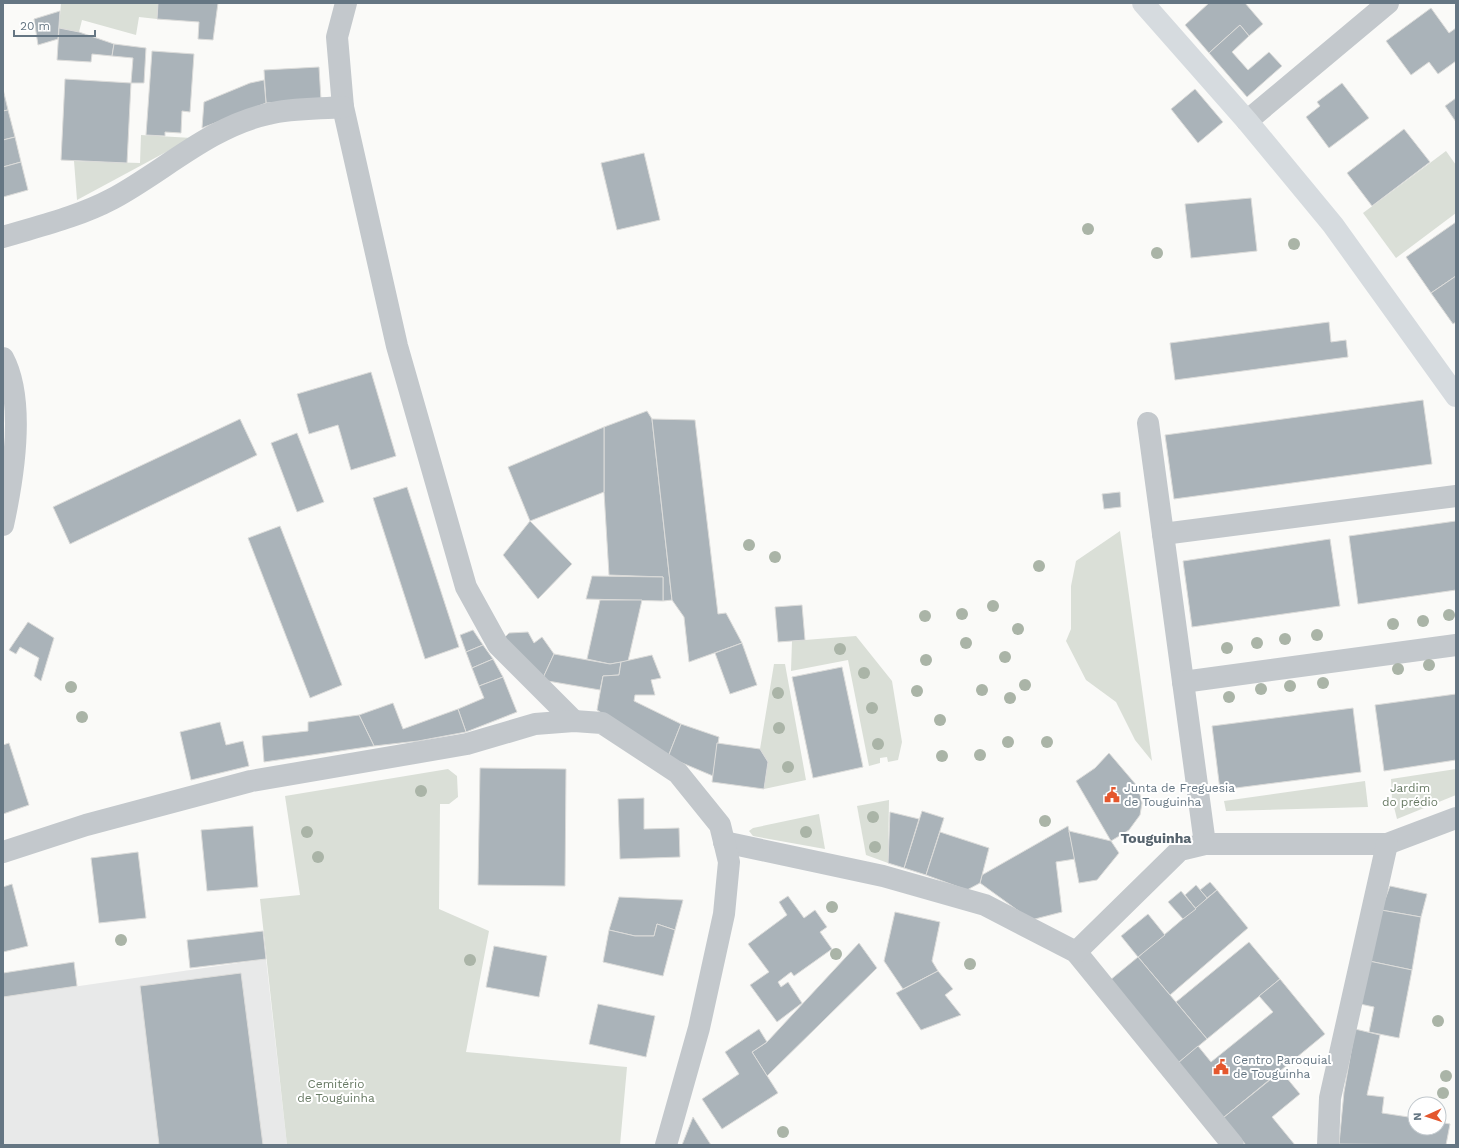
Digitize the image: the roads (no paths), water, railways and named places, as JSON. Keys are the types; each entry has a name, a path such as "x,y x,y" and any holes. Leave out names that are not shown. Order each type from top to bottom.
{"main road":[{"path":"1143,3 1246,121 1333,225 1456,396"}],"street":[{"path":"346,3 337,37 343,107 397,346 466,586 498,645 574,721"},
{"path":"1246,121 1388,3"},
{"path":"3,237 80,213 112,199 185,152 239,123 268,114 343,107"},
{"path":"3,358 15,400 15,446 8,501 3,525"},
{"path":"1148,423 1205,844"},
{"path":"1163,534 1456,496"},
{"path":"1183,682 1456,645"},
{"path":"3,852 86,825 251,781 467,744 535,724 574,721 602,723 678,772 720,825 729,862 724,914 699,1028 666,1145"},
{"path":"1076,952 1180,850 1205,844 1387,844 1456,818"},
{"path":"724,842 883,876 985,905 1076,952 1233,1145"},
{"path":"1328,1145 1330,1098 1387,844"}],"place":[{"name":"Junta de Freguesia de Touguinha","path":"1112,795"},
{"name":"Centro Paroquial de Touguinha","path":"1221,1067"}],"district":[{"name":"Touguinha","path":"1156,838"}],"park label":[{"name":"Jardim do prédio","path":"1410,795"},
{"name":"Cemitério de Touguinha","path":"336,1091"}]}
